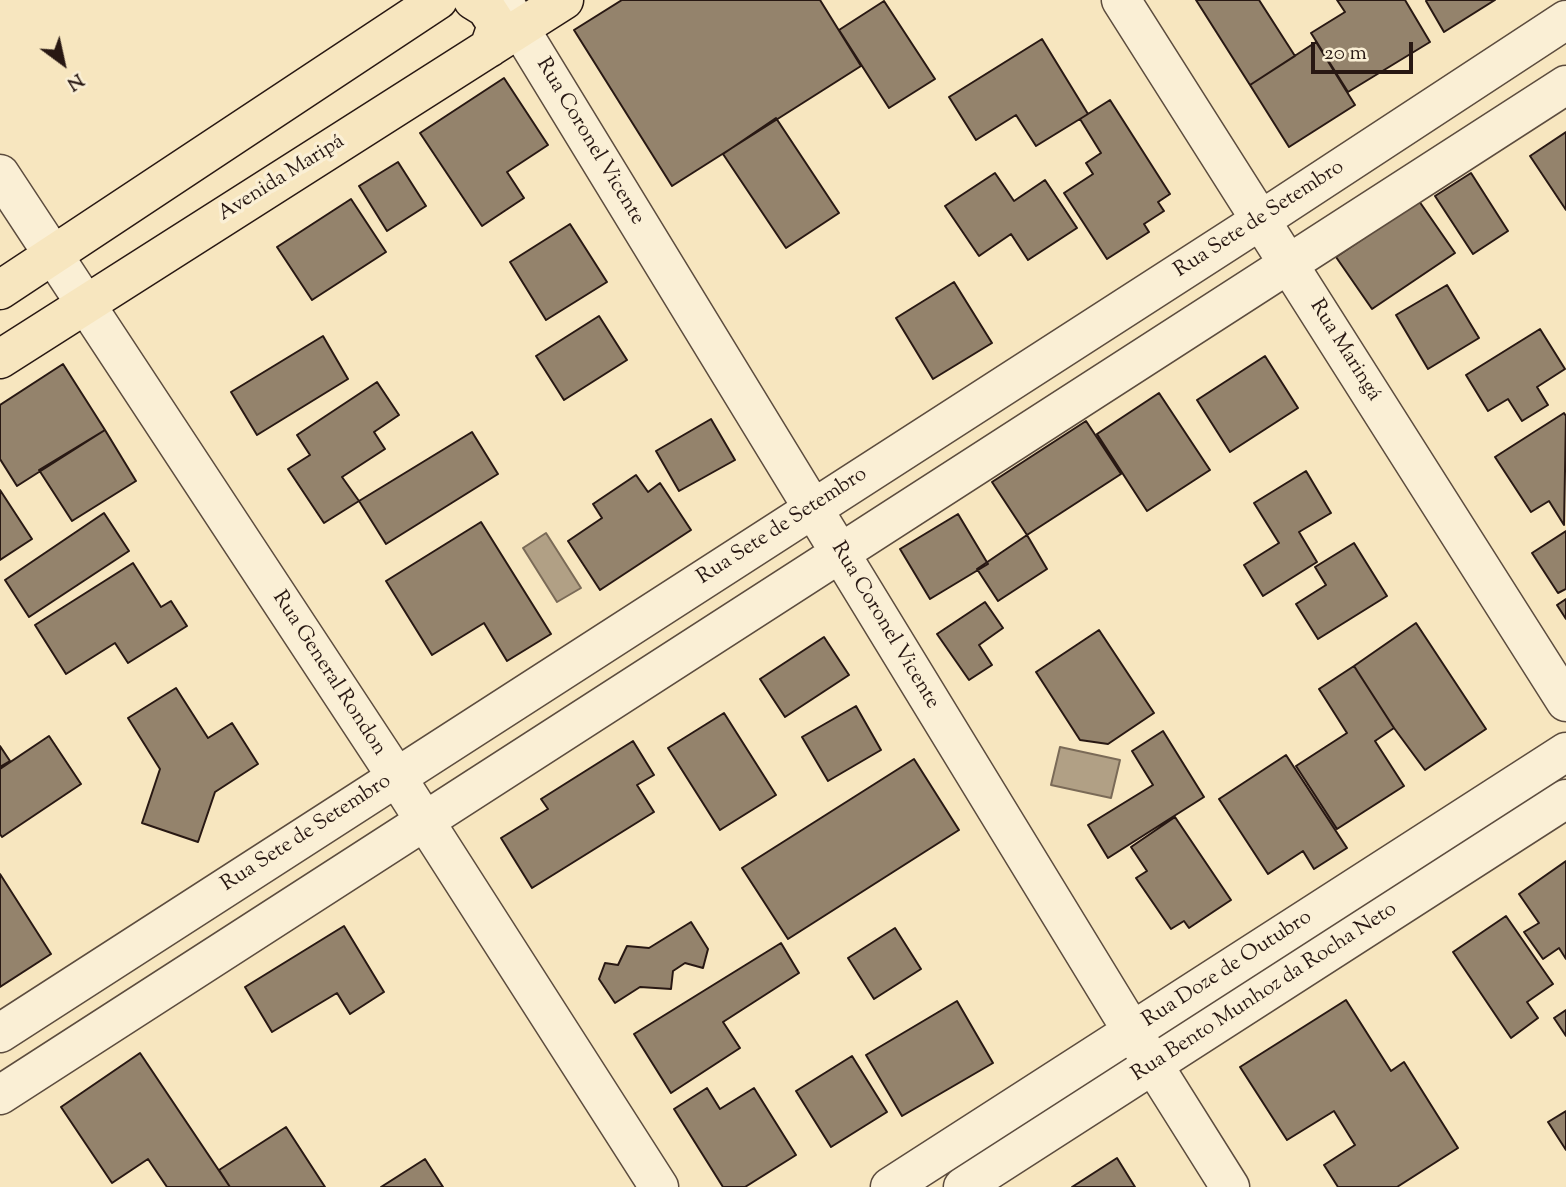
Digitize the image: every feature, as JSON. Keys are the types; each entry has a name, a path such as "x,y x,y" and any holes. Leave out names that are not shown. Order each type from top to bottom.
{"main road":[{"path":"0,290 438,0"},
{"path":"473,0 486,8 497,25 523,15"},
{"name":"Avenida Maripá","path":"0,359 523,15"}],"street":[{"name":"Rua Maringá","path":"1121,0 1566,702"},
{"name":"Rua Coronel Vicente","path":"523,15 839,553 1230,1187"},
{"name":"Rua Sete de Setembro","path":"0,1033 1261,220 1566,20"},
{"path":"0,1095 1566,85"},
{"path":"0,174 52,256"},
{"name":"Rua General Rondon","path":"52,256 396,776 659,1187"},
{"name":"Rua Doze de Outubro","path":"890,1187 1566,752"},
{"name":"Rua Bento Munhoz da Rocha Neto","path":"963,1187 1566,799"}],"shaded area":[{"path":"546,533 581,588 557,602 523,548"},
{"path":"1060,747 1120,760 1111,798 1051,785"}],"building":[{"path":"622,0 820,0 861,66 672,186 574,30"},
{"path":"1196,0 1259,0 1295,56 1250,85"},
{"path":"1337,0 1405,0 1430,42 1348,92 1311,33 1345,12"},
{"path":"1427,0 1495,0 1444,32"},
{"path":"884,1 935,79 889,108 839,30"},
{"path":"1042,39 1088,114 1036,146 1016,115 976,140 949,97"},
{"path":"1316,42 1355,105 1289,147 1250,85"},
{"path":"504,78 548,145 507,172 524,198 482,226 420,133"},
{"path":"1110,100 1170,194 1158,202 1164,211 1144,224 1149,232 1107,259 1064,193 1093,174 1086,163 1101,153 1080,119"},
{"path":"776,118 839,213 786,248 723,154"},
{"path":"1566,132 1566,210 1530,156"},
{"path":"398,162 426,206 387,231 359,186"},
{"path":"995,173 1014,201 1045,180 1077,228 1028,260 1011,234 979,256 945,206"},
{"path":"1471,173 1508,231 1473,254 1435,196"},
{"path":"351,199 386,252 312,300 277,247"},
{"path":"1419,201 1455,253 1372,309 1336,257"},
{"path":"570,224 607,282 546,320 510,262"},
{"path":"954,282 992,343 933,379 896,318"},
{"path":"1447,285 1479,338 1428,369 1396,315"},
{"path":"599,316 627,360 564,400 536,356"},
{"path":"1540,329 1565,369 1537,387 1548,405 1522,421 1508,399 1488,411 1466,375"},
{"path":"323,336 348,379 257,435 231,392"},
{"path":"1265,356 1298,408 1230,452 1197,400"},
{"path":"63,364 105,430 17,486 0,459 0,405"},
{"path":"377,382 399,415 374,432 385,449 342,477 359,501 324,523 288,469 310,455 297,435"},
{"path":"1159,393 1210,470 1147,511 1097,434"},
{"path":"1564,413 1564,525 1549,501 1531,512 1495,457"},
{"path":"711,419 735,460 679,491 656,451"},
{"path":"1086,421 1121,474 1027,535 992,482"},
{"path":"105,430 136,481 72,521 39,470"},
{"path":"472,432 498,474 386,544 359,501"},
{"path":"1306,471 1331,513 1299,532 1317,562 1263,596 1244,565 1279,543 1254,503"},
{"path":"636,475 648,492 660,483 691,530 600,590 568,541 602,518 593,504"},
{"path":"0,490 32,539 0,560"},
{"path":"104,513 129,551 29,617 5,580"},
{"path":"958,514 988,564 930,599 900,549"},
{"path":"481,522 551,634 507,661 484,623 432,655 386,581"},
{"path":"1566,531 1566,589 1558,593 1532,553"},
{"path":"1027,535 1047,569 998,601 977,569"},
{"path":"1354,543 1387,596 1318,639 1296,604 1326,585 1315,567"},
{"path":"133,563 161,607 171,601 187,626 128,663 115,643 66,674 35,625"},
{"path":"1566,599 1566,619 1557,605"},
{"path":"985,602 1003,628 979,645 992,665 969,680 937,634"},
{"path":"1416,623 1486,729 1425,770 1354,666"},
{"path":"1099,630 1154,713 1108,744 1080,740 1036,672"},
{"path":"824,637 849,675 785,717 760,679"},
{"path":"1354,666 1394,728 1375,741 1404,786 1337,829 1296,766 1347,733 1319,689"},
{"path":"176,688 208,738 232,723 258,764 215,792 198,842 142,823 160,769 128,718"},
{"path":"856,706 881,750 828,781 802,737"},
{"path":"724,713 776,795 720,830 668,748"},
{"path":"1163,731 1204,797 1108,858 1088,825 1153,785 1132,751"},
{"path":"49,736 81,784 2,837 0,769"},
{"path":"633,741 654,775 637,785 654,812 532,888 501,838 548,809 541,799"},
{"path":"0,746 10,761 0,767"},
{"path":"1286,755 1347,848 1314,869 1303,851 1268,874 1219,799"},
{"path":"914,759 959,830 788,939 742,868"},
{"path":"1175,817 1231,900 1189,928 1184,921 1171,929 1136,878 1147,871 1131,847"},
{"path":"1566,861 1566,959 1559,948 1543,959 1524,932 1539,923 1519,894"},
{"path":"0,874 51,954 0,987"},
{"path":"1506,916 1553,984 1527,1002 1538,1018 1511,1038 1453,952"},
{"path":"691,922 708,949 703,968 685,963 673,971 671,989 640,987 615,1003 599,979 605,963 618,965 627,946 649,948"},
{"path":"344,926 384,992 350,1014 337,993 272,1032 245,987"},
{"path":"895,928 921,969 874,999 848,958"},
{"path":"781,943 799,973 723,1022 740,1048 671,1093 634,1034"},
{"path":"1346,1000 1391,1071 1404,1062 1458,1148 1397,1187 1338,1187 1324,1165 1355,1145 1334,1111 1287,1140 1240,1067"},
{"path":"957,1001 993,1063 902,1116 866,1055"},
{"path":"1566,1010 1566,1036 1554,1018"},
{"path":"140,1053 230,1187 167,1187 148,1159 112,1183 61,1107"},
{"path":"852,1056 887,1112 831,1147 796,1091"},
{"path":"707,1088 720,1109 754,1088 796,1155 745,1187 723,1187 674,1109"},
{"path":"1566,1111 1566,1150 1548,1122"},
{"path":"286,1127 325,1187 230,1187 219,1170"},
{"path":"1117,1158 1135,1187 1072,1187"},
{"path":"425,1159 443,1187 381,1187"}]}
